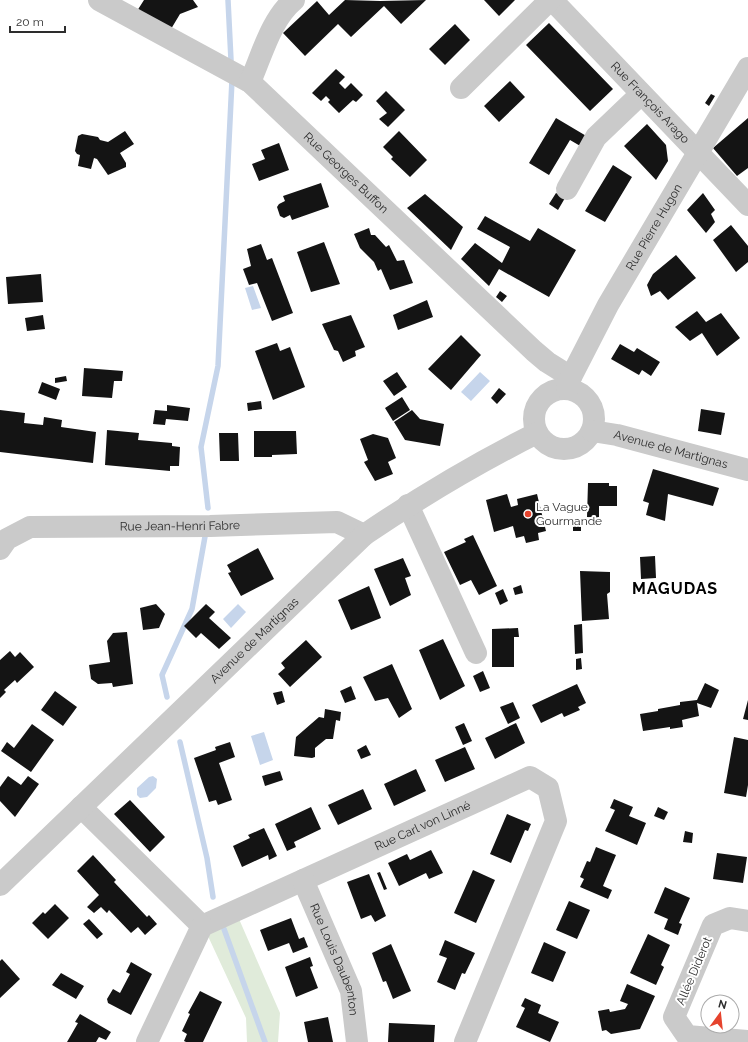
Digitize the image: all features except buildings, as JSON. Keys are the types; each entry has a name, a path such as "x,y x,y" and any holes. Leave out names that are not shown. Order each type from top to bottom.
{"street":[{"name":"Rue Georges Buffon","path":"98,0 250,82 569,383"},
{"path":"250,82 277,20 286,6 294,0"},
{"path":"461,88 551,0"},
{"name":"Rue François Arago","path":"551,0 748,205"},
{"name":"Rue Pierre Hugon","path":"569,383 608,305 748,68"},
{"path":"567,189 596,137 641,94"},
{"path":"569,383 576,392 590,404 594,413 592,431 587,439 579,446 560,450 550,447 542,441 537,433 534,415 539,402 550,393 569,383"},
{"name":"Avenue de Martignas","path":"592,431 617,435 748,470"},
{"name":"Avenue de Martignas","path":"0,885 364,535 408,505 495,453 537,433"},
{"path":"408,505 476,653"},
{"name":"Rue Jean-Henri Fabre","path":"0,550 7,539 30,527 210,526 337,522 364,535"},
{"name":"Rue Carl von Linné","path":"202,926 530,777 548,788 556,821 464,1042"},
{"path":"81,807 202,926 147,1042"},
{"name":"Rue Louis Daubenton","path":"303,880 350,991 357,1042"},
{"name":"Allée Diderot","path":"748,921 730,918 714,926 674,1017 687,1036 748,1041"}],"green space":[{"path":"239,919 280,1013 278,1042 247,1042 246,1018 207,934"}],"water":[{"path":"253,286 261,308 252,310 245,288"},
{"path":"480,372 490,381 471,401 461,392"},
{"path":"238,604 246,612 231,628 223,619"},
{"path":"264,732 273,760 260,765 251,736"},
{"path":"153,776 157,779 156,788 147,797 140,798 137,795 137,788 149,777"}],"waterway":[{"path":"228,0 231,60"},
{"path":"208,508 201,447 218,366 232,80"},
{"path":"167,697 162,675 192,609 206,531"},
{"path":"180,742 207,858 213,897"},
{"path":"224,929 265,1042"}],"place":[{"name":"La Vague Gourmande","path":"528,514"}],"district":[{"name":"MAGUDAS","path":"675,588"}]}
